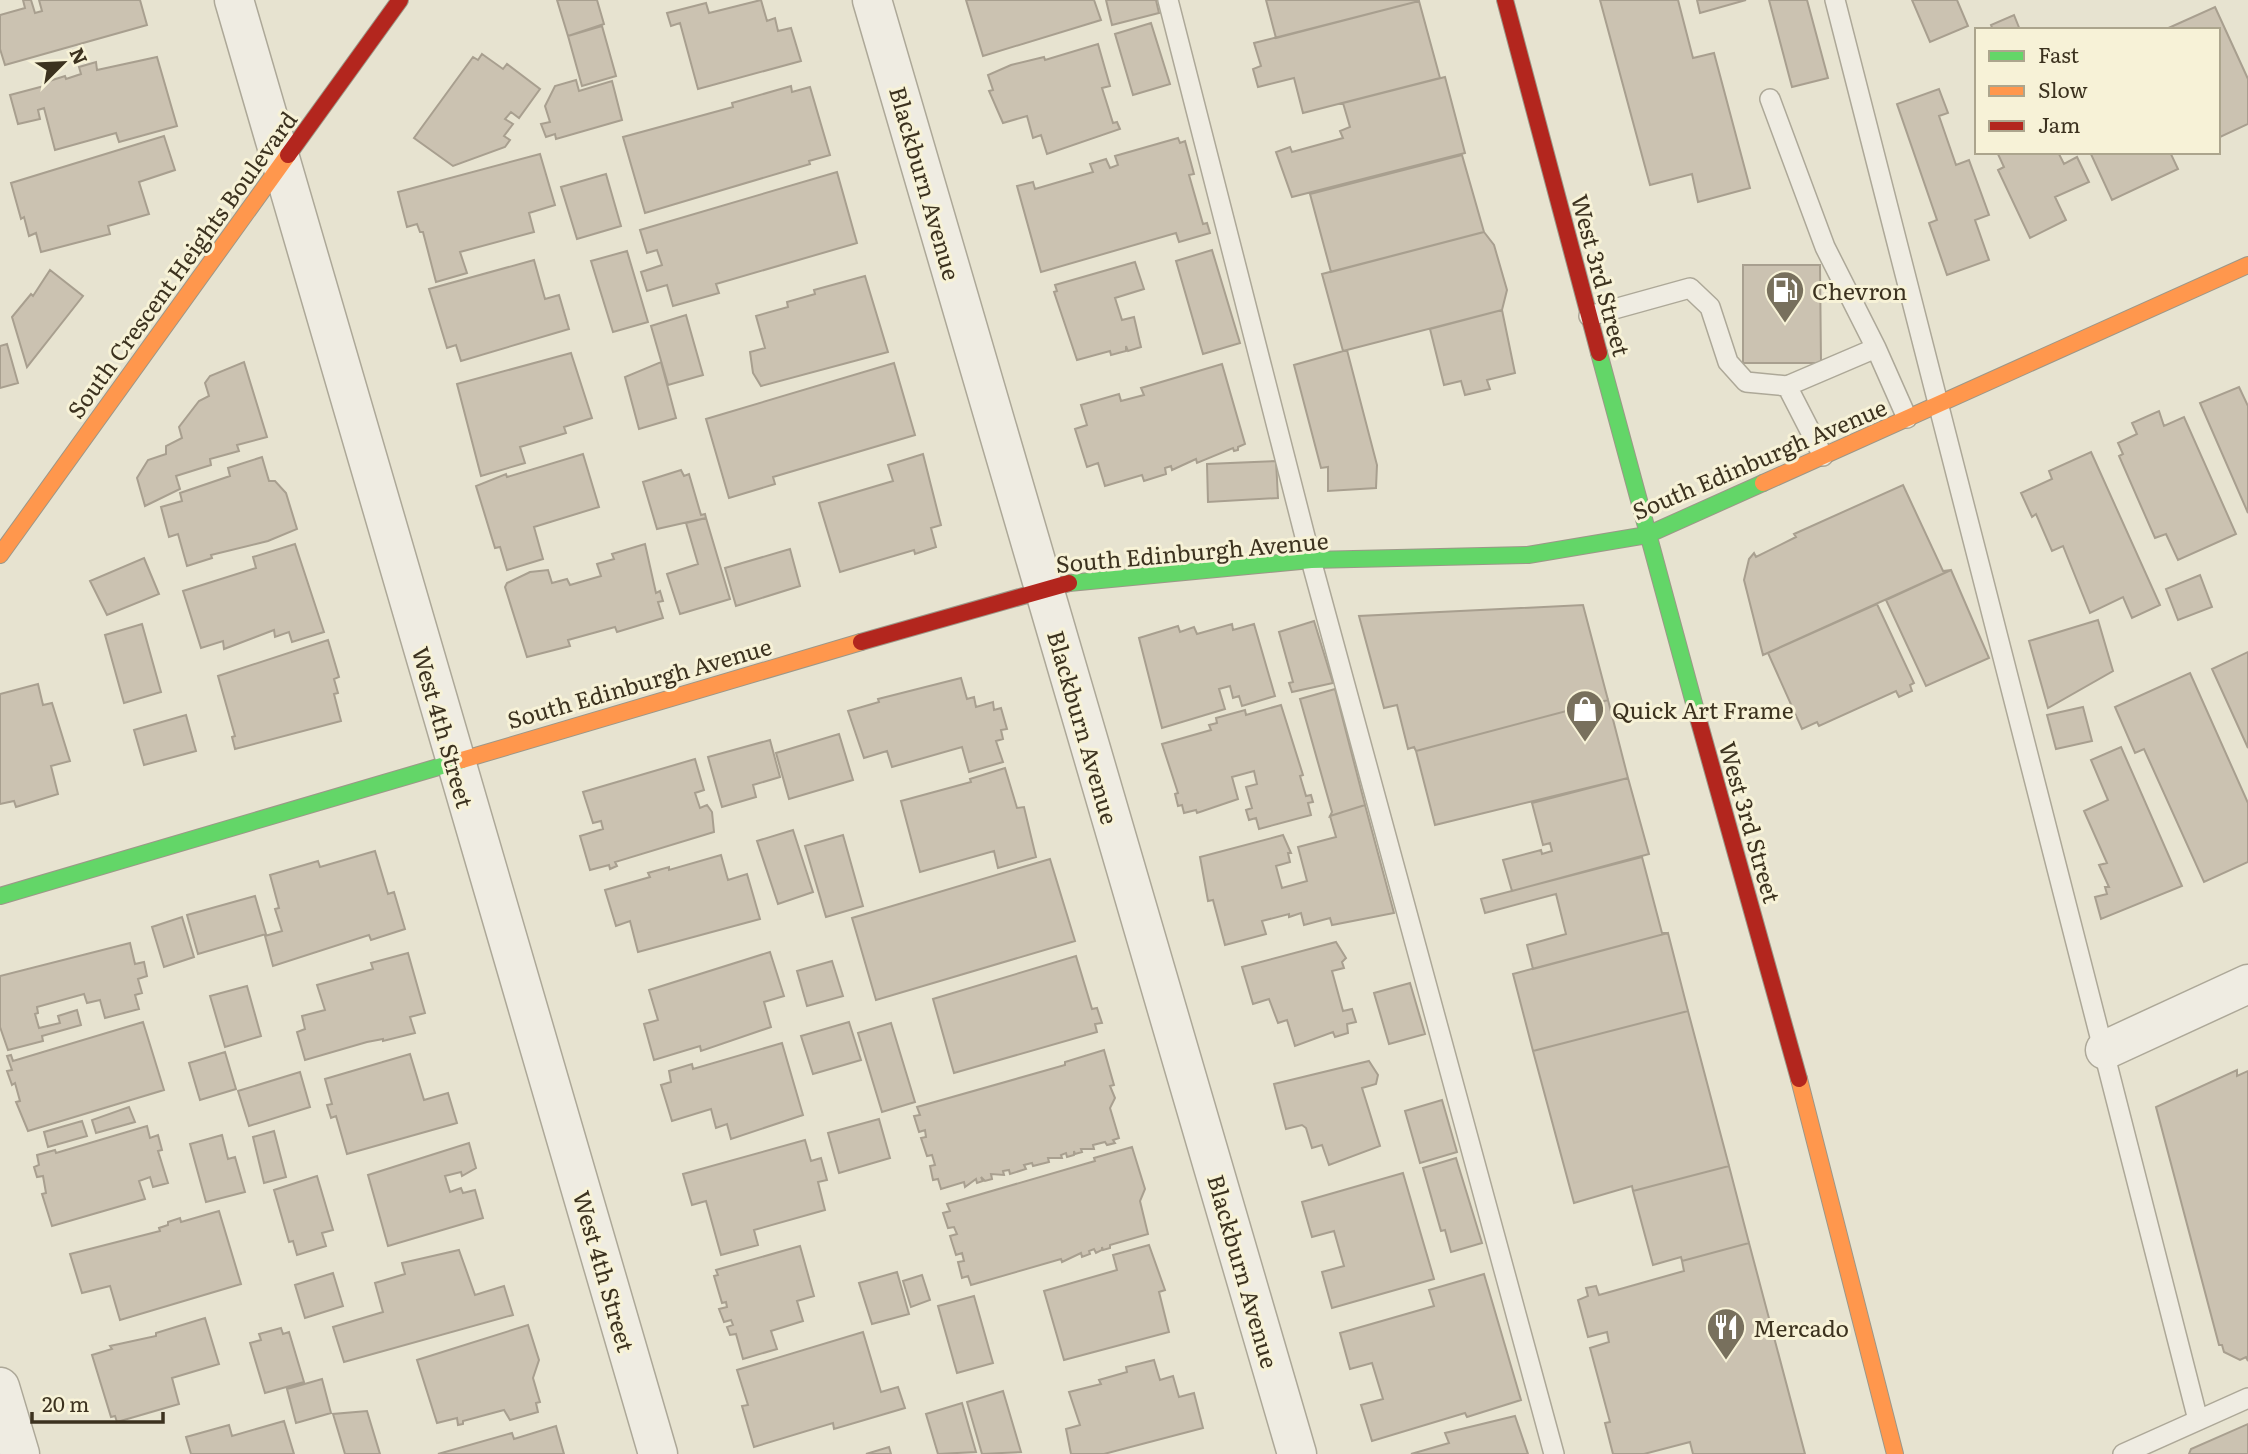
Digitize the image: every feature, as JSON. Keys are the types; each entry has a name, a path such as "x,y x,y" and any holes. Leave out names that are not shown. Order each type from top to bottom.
{"street":[{"name":"West 4th Street","path":"234,0 658,1454"},
{"name":"South Crescent Heights Boulevard","path":"0,555 400,0"},
{"name":"Blackburn Avenue","path":"872,0 1297,1454"},
{"name":"West 3rd Street","path":"1505,0 1647,535 1817,1144 1895,1454"},
{"name":"South Edinburgh Avenue","path":"0,896 1044,588 1100,579 1311,560 1528,555 1647,535 2248,265"},
{"path":"2105,1050 2248,984"},
{"path":"0,1387 20,1454"}],"lane":[{"path":"1168,0 1311,560 1554,1454"},
{"path":"1835,0 2199,1420"},
{"path":"1770,99 1825,247 1876,348 1907,418"},
{"path":"1589,316 1690,288 1710,307 1728,362 1746,382 1787,386 1876,348"},
{"path":"1787,386 1823,456"},
{"path":"2123,1454 2248,1398"}],"building":[{"path":"23,0 31,0 35,13 42,11 39,0 140,0 147,25 5,65 0,49 0,15 25,8"},
{"path":"557,0 597,0 604,24 568,36"},
{"path":"761,0 767,21 775,18 778,31 791,28 801,61 698,89 680,23 671,26 667,13 706,3 709,13"},
{"path":"966,0 1094,0 1101,20 983,56"},
{"path":"1106,0 1156,0 1159,13 1112,25"},
{"path":"1266,0 1419,0 1419,1 1276,38"},
{"path":"1600,0 1678,0 1693,58 1714,53 1750,188 1698,202 1692,174 1650,185"},
{"path":"1697,0 1746,0 1700,13"},
{"path":"1769,0 1807,0 1828,78 1792,87"},
{"path":"1912,0 1957,0 1968,26 1930,42"},
{"path":"1419,1 1440,78 1303,113 1294,78 1258,87 1253,69 1261,66 1254,43"},
{"path":"2215,7 2248,79 2248,124 2220,137 2220,28 2168,28"},
{"path":"2014,15 2019,28 1992,28 1991,25"},
{"path":"1151,23 1170,84 1133,95 1115,34"},
{"path":"602,26 616,76 582,86 568,36"},
{"path":"1098,44 1110,86 1102,88 1113,123 1117,122 1120,129 1047,154 1041,135 1033,138 1027,116 1003,123 989,91 993,90 988,75 1011,65 1044,57 1045,60"},
{"path":"482,54 503,69 507,64 540,89 519,118 511,112 505,119 513,124 504,136 510,140 505,147 453,166 414,138 473,57 478,60"},
{"path":"157,57 177,126 119,142 116,133 55,150 44,108 38,110 40,119 18,124 10,95 44,86 43,83 65,76 66,79 81,74 79,67 96,62 97,70"},
{"path":"1445,77 1465,153 1292,197 1276,152 1290,147 1292,152 1343,138 1340,131 1350,127 1343,103"},
{"path":"576,80 579,91 612,81 622,120 556,139 555,134 546,137 541,124 550,122 545,106 555,86"},
{"path":"791,86 792,92 810,87 830,155 809,161 810,164 645,213 623,137 733,107 732,103"},
{"path":"1939,89 1948,113 1939,116 1956,165 1969,160 1989,215 1975,220 1989,260 1947,275 1929,223 1937,220 1897,104"},
{"path":"164,136 175,170 139,182 149,214 108,226 110,234 41,252 36,233 29,236 24,217 21,219 11,183"},
{"path":"1178,138 1180,143 1185,141 1194,174 1189,175 1203,224 1207,223 1210,233 1179,242 1176,233 1041,272 1017,186 1033,182 1035,189 1093,172 1090,164 1106,159 1110,168 1118,165 1115,156"},
{"path":"540,154 555,205 529,213 534,232 460,252 467,273 436,282 423,232 420,232 417,224 407,227 398,192"},
{"path":"1998,154 2059,154 2064,164 2077,157 2089,182 2055,197 2066,220 2030,238 1998,170 2004,167"},
{"path":"2091,154 2171,154 2178,169 2112,200"},
{"path":"1462,155 1484,232 1331,272 1310,194"},
{"path":"837,172 857,243 716,284 719,293 673,306 667,285 647,291 641,272 662,265 657,250 647,253 640,230"},
{"path":"606,174 621,226 577,239 561,187"},
{"path":"1484,232 1494,245 1507,290 1502,310 1343,351 1322,274"},
{"path":"1212,250 1240,343 1203,354 1176,261"},
{"path":"627,251 648,322 613,332 591,261"},
{"path":"534,260 545,299 559,295 569,329 461,361 456,345 447,348 429,289"},
{"path":"1135,262 1144,289 1115,298 1122,320 1134,317 1141,347 1128,351 1126,346 1126,351 1111,355 1110,351 1077,360 1054,292 1057,291 1055,285"},
{"path":"1743,265 1820,265 1821,363 1743,363"},
{"path":"50,270 83,296 27,367 12,317 31,294 33,296"},
{"path":"865,276 888,352 761,386 753,373 750,352 765,348 756,316 788,307 787,302 815,294 814,290"},
{"path":"1502,310 1515,373 1487,380 1490,389 1465,395 1461,381 1444,385 1430,329"},
{"path":"686,315 703,375 668,385 651,326"},
{"path":"7,344 18,383 0,388 0,346"},
{"path":"1347,350 1377,465 1376,488 1328,491 1328,467 1321,468 1294,365"},
{"path":"571,353 592,418 564,427 566,433 520,447 525,463 481,476 457,384"},
{"path":"244,362 267,437 237,445 239,451 210,459 211,465 176,476 180,489 145,506 137,478 148,460 166,454 166,446 182,438 179,427 199,401 209,396 205,383 210,376"},
{"path":"661,362 676,418 639,429 625,377"},
{"path":"894,363 915,435 773,477 775,484 729,498 706,419"},
{"path":"1222,364 1245,444 1238,447 1238,450 1234,451 1233,448 1197,463 1196,459 1172,470 1171,466 1165,468 1166,474 1144,481 1142,475 1105,486 1098,463 1087,467 1075,429 1087,425 1081,405 1119,394 1121,401 1144,395 1141,388"},
{"path":"2239,387 2248,406 2248,513 2200,403"},
{"path":"2159,411 2164,426 2184,417 2236,534 2178,560 2166,534 2155,538 2119,456 2123,454 2118,443 2137,434 2132,423"},
{"path":"2091,452 2160,605 2132,618 2123,597 2090,613 2063,546 2052,551 2036,514 2032,517 2021,493 2052,479 2049,471"},
{"path":"583,454 599,507 534,527 543,559 507,570 500,547 495,548 476,486 506,474 507,477"},
{"path":"923,454 941,525 931,528 936,547 915,554 914,550 840,572 819,503 893,481 888,465"},
{"path":"262,457 269,481 275,481 286,493 297,529 268,541 211,555 212,558 187,566 178,534 169,537 161,507 182,501 180,493 230,476 228,468"},
{"path":"1276,461 1278,498 1208,502 1207,464"},
{"path":"681,470 684,476 689,474 701,515 705,514 706,518 657,529 643,482"},
{"path":"1903,485 1943,571 1951,570 1763,655 1744,580 1749,559 1754,553 1756,557 1796,537 1794,534"},
{"path":"706,518 730,599 680,614 667,574 698,564 686,523"},
{"path":"295,544 324,632 292,642 289,632 275,637 274,630 224,649 223,641 201,648 183,591 256,568 253,557"},
{"path":"645,544 656,593 660,591 663,601 658,602 663,618 617,632 615,627 568,640 570,646 527,657 505,587 507,583 530,572 548,570 552,583 567,579 570,585 601,576 597,564 614,559 612,554"},
{"path":"790,549 800,586 736,606 725,568"},
{"path":"144,558 159,594 107,615 90,581"},
{"path":"1951,570 1989,658 1926,686 1886,600"},
{"path":"2200,575 2212,607 2178,620 2166,589"},
{"path":"1877,604 1914,683 1910,685 1912,691 1899,697 1896,691 1819,726 1817,722 1802,729 1768,653"},
{"path":"1583,605 1608,700 1416,751 1414,747 1408,749 1397,705 1384,708 1359,616"},
{"path":"2098,620 2113,671 2048,708 2029,641"},
{"path":"1314,621 1333,683 1292,692 1289,683 1293,682 1279,632"},
{"path":"142,624 161,692 124,703 105,635"},
{"path":"1232,624 1233,630 1254,624 1275,696 1242,706 1239,696 1233,698 1230,686 1219,689 1225,709 1162,728 1139,638 1178,626 1180,632 1194,627 1197,634"},
{"path":"328,640 339,677 334,679 338,693 334,694 341,721 235,749 232,737 235,736 218,676"},
{"path":"2248,652 2248,748 2212,669"},
{"path":"2190,673 2248,803 2248,862 2204,882 2144,749 2135,753 2115,707"},
{"path":"961,678 967,699 974,697 976,707 993,702 994,710 1001,708 1007,729 1001,730 1003,739 996,741 1003,762 969,772 962,747 892,767 887,751 864,758 848,711 879,702 878,699"},
{"path":"38,684 43,705 52,703 70,761 51,766 58,794 16,807 14,801 0,804 0,694"},
{"path":"1335,689 1365,805 1330,816 1332,812 1300,699"},
{"path":"1608,700 1628,778 1435,825 1416,751"},
{"path":"1281,705 1303,775 1300,776 1306,796 1311,795 1313,802 1308,803 1311,815 1259,829 1256,818 1249,820 1246,810 1252,808 1246,787 1257,784 1254,771 1232,777 1238,799 1197,813 1196,810 1184,813 1182,805 1178,806 1175,794 1178,793 1162,744 1211,730 1209,725 1217,723 1216,718 1245,710 1246,715"},
{"path":"2083,707 2092,741 2056,749 2047,715"},
{"path":"186,715 196,751 144,765 134,730"},
{"path":"839,734 853,780 789,799 776,753"},
{"path":"770,740 780,777 753,785 756,797 722,807 708,757"},
{"path":"2121,747 2182,886 2101,919 2095,897 2107,894 2105,887 2109,887 2099,865 2107,863 2084,811 2108,800 2091,760"},
{"path":"695,759 704,790 695,793 700,808 707,805 712,812 714,832 615,862 617,866 610,869 609,865 590,870 580,836 603,829 601,821 593,823 583,792"},
{"path":"1005,768 1017,808 1024,807 1036,857 998,868 994,851 920,872 901,801 971,782 970,779"},
{"path":"1628,778 1649,854 1512,891 1503,860 1541,850 1542,854 1552,851 1550,843 1543,845 1532,803"},
{"path":"1365,805 1394,913 1332,925 1330,918 1304,925 1301,913 1289,917 1289,914 1262,921 1266,934 1225,945 1213,900 1208,901 1200,857 1283,835 1291,853 1288,853 1290,862 1276,866 1282,888 1307,881 1298,847 1336,837 1330,816"},
{"path":"793,830 813,892 778,904 757,841"},
{"path":"843,835 863,906 826,917 805,846"},
{"path":"375,851 388,894 394,892 405,929 371,940 369,935 273,966 265,936 282,931 275,909 279,908 270,875 318,861 320,867"},
{"path":"721,855 728,880 747,874 760,919 638,952 630,921 616,926 605,890 650,877 648,873 669,867 669,870"},
{"path":"1642,857 1662,933 1668,933 1533,969 1527,945 1566,934 1556,894 1485,913 1481,899"},
{"path":"1050,859 1075,941 876,1000 852,918"},
{"path":"255,896 266,934 198,954 187,915"},
{"path":"182,917 194,957 164,967 152,927"},
{"path":"1668,933 1688,1011 1533,1051 1513,974"},
{"path":"1336,942 1346,958 1342,962 1344,968 1332,971 1343,1011 1352,1009 1356,1022 1347,1024 1348,1033 1335,1037 1333,1032 1295,1046 1287,1020 1278,1023 1269,999 1253,1004 1242,967"},
{"path":"130,943 135,964 144,962 147,976 138,979 142,993 135,995 139,1009 105,1018 100,1000 87,1003 84,994 37,1007 38,1013 35,1014 39,1028 60,1023 58,1016 77,1010 81,1025 42,1036 43,1041 8,1050 0,1027 0,976"},
{"path":"770,952 784,996 764,1002 771,1027 701,1051 700,1046 654,1060 644,1024 658,1020 649,990"},
{"path":"408,953 425,1013 410,1017 415,1033 367,1042 305,1060 297,1032 305,1029 302,1016 325,1010 317,985 373,969 371,963"},
{"path":"1076,956 1092,1009 1097,1008 1102,1023 1095,1024 1097,1032 954,1073 933,999"},
{"path":"832,961 843,996 807,1006 797,971"},
{"path":"1410,983 1425,1034 1389,1044 1374,993"},
{"path":"247,986 261,1036 225,1047 210,996"},
{"path":"1688,1011 1729,1166 1633,1191 1632,1186 1574,1203 1533,1051"},
{"path":"143,1022 164,1090 28,1131 16,1102 20,1101 15,1083 12,1085 7,1071 12,1070 7,1056 11,1055 13,1061"},
{"path":"849,1022 861,1060 813,1074 801,1036"},
{"path":"891,1023 915,1102 882,1112 858,1033"},
{"path":"782,1043 803,1115 731,1139 727,1124 716,1128 711,1109 672,1121 661,1085 671,1082 669,1071 692,1064 693,1069"},
{"path":"1104,1050 1114,1085 1110,1086 1115,1098 1110,1108 1119,1138 1113,1140 1115,1143 1107,1145 1105,1142 1093,1145 1094,1149 1081,1149 1082,1152 1075,1154 1074,1151 1074,1155 1067,1157 1066,1153 1061,1155 1062,1158 1048,1158 1049,1162 1024,1165 1026,1169 1010,1174 1009,1170 1003,1171 1004,1175 991,1174 992,1179 985,1181 981,1177 983,1181 977,1183 976,1179 965,1187 964,1182 941,1189 938,1179 933,1180 930,1166 935,1165 932,1155 927,1156 921,1138 926,1137 925,1130 919,1132 914,1116 920,1115 917,1107 1065,1065 1065,1062"},
{"path":"225,1052 236,1089 200,1100 189,1063"},
{"path":"410,1054 424,1100 448,1093 457,1123 347,1154 336,1116 331,1118 327,1105 332,1104 325,1079"},
{"path":"1369,1061 1378,1075 1376,1084 1362,1088 1380,1146 1329,1165 1322,1145 1312,1148 1306,1128 1302,1125 1286,1129 1274,1084"},
{"path":"2237,1070 2237,1076 2248,1071 2248,1361 2246,1357 2240,1360 2224,1352 2222,1345 2219,1345 2156,1107"},
{"path":"300,1072 310,1107 249,1126 238,1091"},
{"path":"1442,1100 1457,1152 1420,1163 1405,1111"},
{"path":"129,1107 135,1122 96,1133 92,1120"},
{"path":"879,1119 890,1158 839,1173 828,1133"},
{"path":"82,1121 87,1136 48,1147 44,1132"},
{"path":"147,1126 150,1138 158,1135 162,1150 158,1151 168,1183 153,1187 150,1177 139,1181 145,1199 52,1226 42,1194 46,1193 43,1176 37,1177 34,1167 39,1165 37,1155 55,1150 56,1153"},
{"path":"274,1131 286,1177 264,1183 253,1137"},
{"path":"222,1135 228,1159 235,1157 245,1192 206,1202 190,1144"},
{"path":"805,1140 811,1161 821,1158 827,1180 818,1182 825,1210 754,1230 758,1245 721,1255 706,1201 692,1205 683,1174"},
{"path":"469,1143 476,1168 462,1176 461,1172 445,1176 450,1192 461,1188 463,1193 475,1190 483,1218 388,1246 368,1175"},
{"path":"1132,1147 1145,1189 1140,1201 1148,1234 1110,1245 1110,1248 1103,1250 1102,1247 1102,1250 1096,1253 1094,1249 1082,1257 1081,1253 1062,1262 1061,1259 971,1285 968,1276 962,1278 958,1262 964,1261 962,1253 956,1255 950,1236 957,1234 954,1227 948,1228 943,1213 950,1211 947,1204 1095,1161 1094,1158"},
{"path":"1456,1158 1482,1243 1451,1252 1445,1230 1441,1231 1423,1168"},
{"path":"1729,1166 1749,1243 1682,1261 1681,1257 1653,1265 1633,1191"},
{"path":"1403,1173 1434,1279 1332,1308 1322,1272 1344,1266 1334,1231 1312,1237 1302,1202"},
{"path":"317,1176 333,1230 322,1233 326,1246 297,1255 293,1241 289,1242 274,1190"},
{"path":"219,1211 241,1284 120,1320 110,1286 82,1293 70,1254 160,1231 159,1228 168,1225 168,1222 180,1218 181,1222"},
{"path":"1749,1243 1805,1454 1693,1454 1690,1442 1644,1454 1613,1454 1605,1423 1610,1422 1590,1348 1609,1342 1607,1332 1588,1337 1578,1300 1588,1296 1586,1288 1596,1286 1599,1295 1684,1271 1682,1261"},
{"path":"1149,1245 1165,1290 1159,1292 1169,1332 1064,1360 1044,1291 1117,1270 1113,1255"},
{"path":"800,1246 814,1296 797,1301 803,1321 771,1331 777,1349 743,1359 736,1334 730,1335 727,1327 733,1325 731,1320 724,1322 719,1309 727,1307 726,1302 722,1303 714,1276 718,1275 716,1270"},
{"path":"459,1250 475,1295 504,1286 513,1315 344,1362 333,1327 383,1312 375,1283 405,1274 402,1263"},
{"path":"897,1272 909,1314 872,1324 859,1283"},
{"path":"333,1273 343,1306 305,1318 295,1285"},
{"path":"1484,1274 1521,1400 1467,1417 1465,1413 1372,1441 1361,1405 1383,1399 1372,1363 1350,1369 1340,1333 1434,1306 1429,1290"},
{"path":"922,1275 930,1300 911,1307 903,1281"},
{"path":"974,1296 993,1363 957,1373 938,1306"},
{"path":"205,1318 219,1364 172,1378 179,1404 117,1422 115,1416 111,1417 92,1355 112,1349 110,1346 156,1336 156,1333"},
{"path":"528,1325 539,1360 533,1378 540,1402 536,1403 538,1412 510,1420 504,1410 463,1421 463,1424 458,1425 457,1418 437,1423 417,1360"},
{"path":"281,1328 283,1334 289,1332 304,1382 265,1393 250,1343 261,1340 259,1334"},
{"path":"863,1332 881,1392 898,1387 905,1408 834,1429 833,1423 754,1447 742,1406 748,1405 737,1370"},
{"path":"1154,1360 1160,1380 1173,1376 1179,1397 1194,1393 1203,1428 1104,1454 1071,1454 1066,1429 1080,1425 1069,1392 1101,1384 1099,1380 1127,1372 1126,1367"},
{"path":"322,1379 331,1413 296,1423 287,1389"},
{"path":"1003,1391 1021,1452 982,1454 967,1402"},
{"path":"962,1403 976,1452 938,1454 926,1414"},
{"path":"367,1411 380,1454 345,1454 333,1414"},
{"path":"1515,1416 1528,1454 1411,1454 1449,1443 1445,1433"},
{"path":"284,1421 294,1454 191,1454 186,1437 229,1425 232,1436"},
{"path":"2248,1424 2248,1454 2189,1454 2191,1449"},
{"path":"556,1426 564,1454 438,1454 512,1433 514,1439"},
{"path":"889,1447 891,1454 866,1454"}],"traffic: fast":[{"path":"1599,353 1698,718"},
{"path":"1069,583 1311,560 1528,555 1647,535 1763,483"},
{"path":"0,896 462,760"}],"traffic: slow":[{"path":"0,555 288,155"},
{"path":"1763,483 2248,265"},
{"path":"462,760 861,642"},
{"path":"1799,1079 1895,1454"}],"traffic: jam":[{"path":"288,155 400,0"},
{"path":"1505,0 1599,353"},
{"path":"861,642 1069,583"},
{"path":"1698,718 1799,1079"}],"place":[{"name":"Chevron","path":"1785,324"},
{"name":"Quick Art Frame","path":"1585,743"},
{"name":"Mercado","path":"1726,1361"}]}
